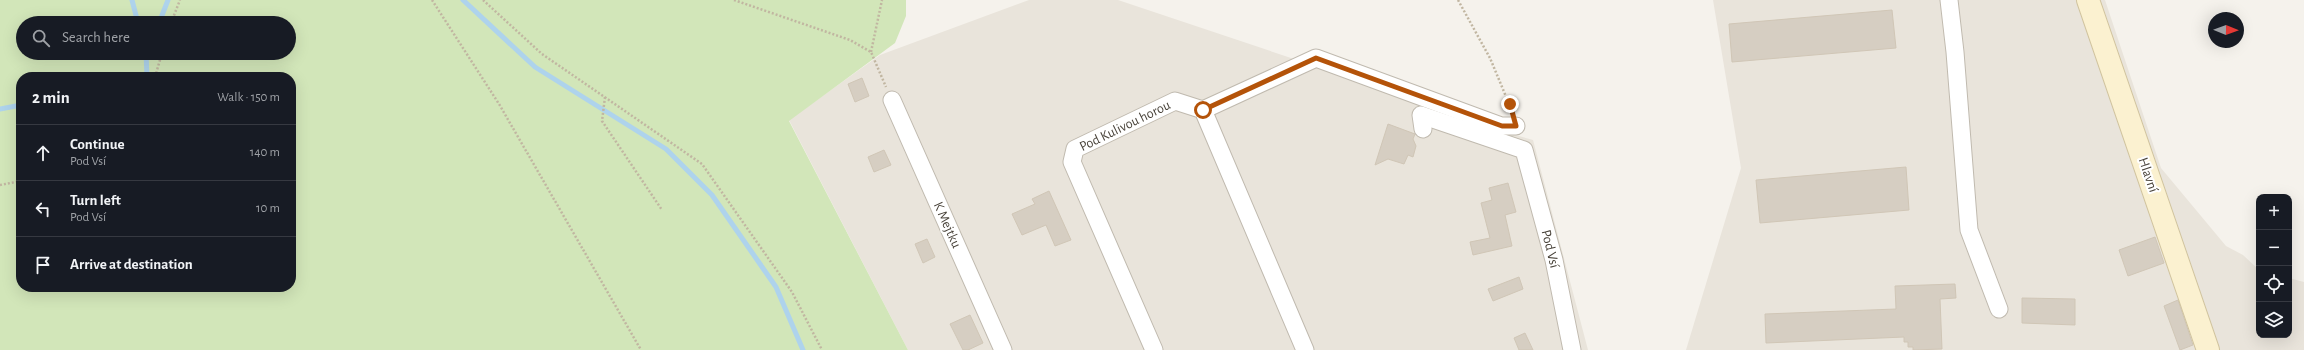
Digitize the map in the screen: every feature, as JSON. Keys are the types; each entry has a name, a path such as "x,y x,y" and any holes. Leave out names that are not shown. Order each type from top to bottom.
{"main road":[{"name":"Hlavní","path":"2088,0 2208,350"}],"street":[{"path":"1949,0 1955,52 1969,230 1998,309"},
{"path":"1305,350 1203,110 1316,58 1502,126 1516,126"},
{"name":"K Mejtku","path":"892,100 1003,350"},
{"name":"Pod Kulivou horou","path":"1154,350 1072,162 1075,150 1175,101 1203,110"},
{"name":"Pod Vsí","path":"1423,129 1421,115 1524,150 1554,260 1572,350"}],"path":[{"path":"174,16 180,0"},
{"path":"432,0 499,104 640,350"},
{"path":"483,0 542,54 702,164 792,292 822,350"},
{"path":"734,0 850,40 871,52"},
{"path":"882,0 871,52 892,100"},
{"path":"1458,0 1490,58 1510,104 1516,126"},
{"path":"156,72 160,60"},
{"path":"605,97 602,121 662,210"},
{"path":"0,185 16,181"}],"shaded area":[{"path":"1029,0 1118,0 1321,68 1464,120 1533,140 1588,350 908,350 789,120 880,55"},
{"path":"1713,0 2105,0 2161,168 2226,246 2243,255 2256,267 2256,338 2292,338 2292,279 2304,282 2304,350 1686,350 1741,168"}],"green space":[{"path":"0,0 906,0 906,16 895,43 789,121 908,350 0,350"}],"building":[{"path":"1892,10 1896,48 1732,62 1729,24"},
{"path":"862,78 869,96 855,102 848,84"},
{"path":"1388,124 1415,134 1413,139 1416,146 1413,157 1408,155 1404,164 1388,159 1375,165"},
{"path":"884,150 891,165 874,172 868,157"},
{"path":"1906,167 1909,210 1760,223 1756,180"},
{"path":"1508,183 1516,212 1505,215 1512,246 1473,255 1470,242 1490,238 1481,203 1492,200 1489,188"},
{"path":"1049,191 1071,240 1055,246 1046,225 1022,235 1012,214 1035,204 1032,199"},
{"path":"2155,237 2164,263 2128,276 2119,250"},
{"path":"927,239 935,257 923,263 915,244"},
{"path":"1519,277 1523,289 1493,301 1488,289"},
{"path":"1955,284 1956,298 1940,299 1942,349 1913,350 1913,347 1908,347 1908,342 1904,342 1904,337 1766,343 1765,314 1896,309 1895,286"},
{"path":"2022,298 2075,299 2075,325 2022,323"},
{"path":"2178,300 2193,345 2180,350 2164,306"},
{"path":"970,315 983,343 968,350 963,350 950,324"},
{"path":"1525,333 1533,350 1519,350 1514,338"}],"waterway":[{"path":"132,0 136,16"},
{"path":"162,16 168,0"},
{"path":"463,0 535,67 666,149 712,195 776,287 803,350"},
{"path":"146,60 147,72"},
{"path":"0,109 16,106"}],"route":[{"path":"1203,110 1316,58 1394,89 1420,96 1502,126 1516,126 1510,104"}]}
